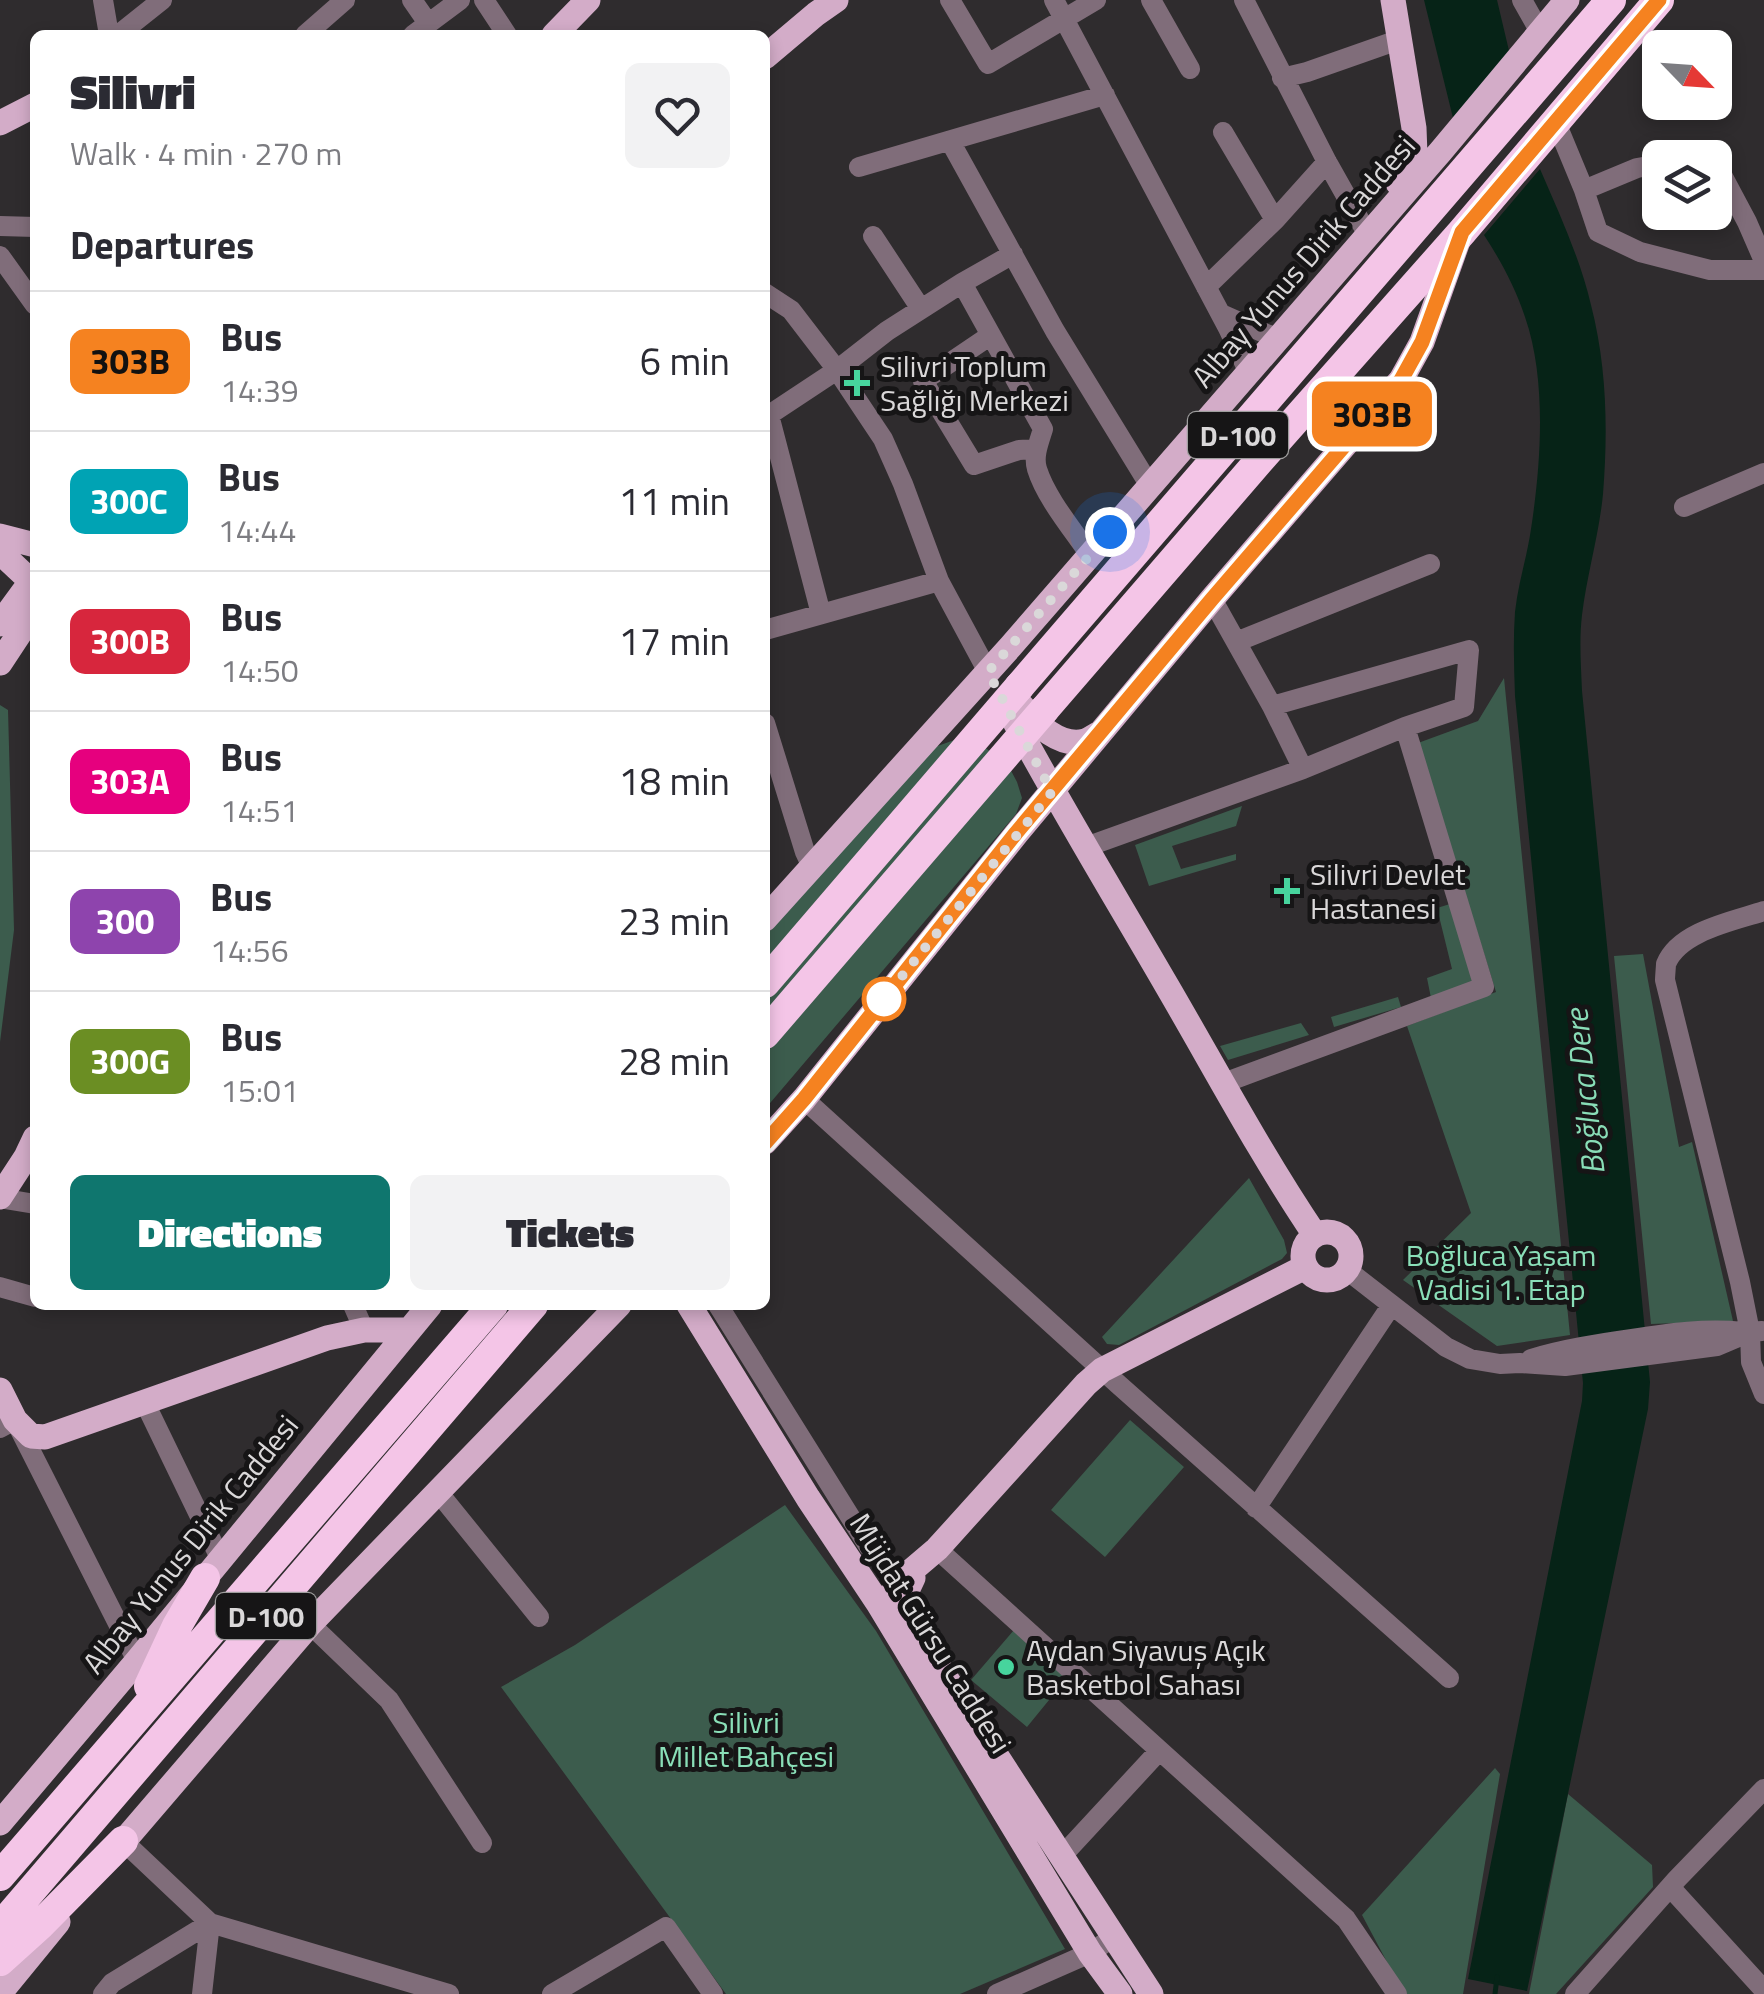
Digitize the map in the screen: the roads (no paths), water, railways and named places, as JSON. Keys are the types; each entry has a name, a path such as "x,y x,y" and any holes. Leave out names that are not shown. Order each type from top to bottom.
{"highway":[{"name":"D-100","path":"770,977 1611,0"},
{"name":"D-100","path":"770,1028 1659,0"},
{"name":"D-100","path":"0,1876 489,1310"},
{"name":"D-100","path":"0,1927 529,1310"},
{"path":"122,1734 177,1626 212,1568"},
{"path":"0,1960 123,1841"}],"main road":[{"path":"559,30 588,0"},
{"path":"1368,235 1374,215 1408,171 1415,155 1393,0"},
{"name":"Albay Yunus Dirik Caddesi","path":"770,913 1011,646 1567,0"},
{"path":"770,53 819,4"},
{"path":"0,123 30,108"},
{"path":"1414,128 1432,151 1447,144"},
{"path":"770,1136 1016,833 1401,380 1422,342 1468,224"},
{"path":"0,536 30,544"},
{"path":"0,552 30,578"},
{"path":"2,617 30,586"},
{"path":"0,663 30,618"},
{"path":"1011,646 1008,688 1028,714 1048,732 1068,742 1084,742 1100,733"},
{"path":"988,672 1052,792 1269,1166 1316,1235"},
{"path":"927,739 968,730 1014,755 1030,773 1034,794 1016,833"},
{"path":"1016,833 1041,825 1059,828 1086,846"},
{"path":"0,1197 30,1149"},
{"path":"1329,1232 1347,1243 1351,1256 1341,1276 1325,1280 1310,1274 1305,1267 1304,1249 1316,1235 1329,1232"},
{"path":"887,1618 897,1583 932,1554 1102,1370 1305,1267"},
{"name":"Albay Yunus Dirik Caddesi","path":"0,1823 426,1310"},
{"path":"0,1993 123,1841 310,1624 614,1310"},
{"name":"Müjdat Gürsu Caddesi","path":"691,1310 808,1498 852,1560 1090,1953 1120,1994"},
{"path":"0,1390 7,1424 31,1436 46,1436 327,1338 364,1330 409,1330"},
{"name":"Müjdat Gürsu Caddesi","path":"932,1554 916,1570 905,1595 907,1618 1151,1994"}],"street":[{"path":"102,0 108,30"},
{"path":"126,0 139,18"},
{"path":"124,30 162,0"},
{"path":"311,30 345,0"},
{"path":"412,0 421,29 460,0"},
{"path":"484,0 504,30"},
{"path":"950,0 988,64 1058,9 1096,0"},
{"path":"1152,0 1190,69"},
{"path":"1244,0 1368,235"},
{"path":"1522,0 1540,32"},
{"path":"1058,9 1221,314 1248,373"},
{"path":"1282,78 1400,39"},
{"path":"859,167 1105,95"},
{"path":"1546,131 1584,190 1598,232 1640,252 1710,270 1764,270"},
{"path":"1223,132 1274,220"},
{"path":"950,141 1056,331 1150,486"},
{"path":"1206,287 1327,162"},
{"path":"1584,190 1642,167"},
{"path":"1732,194 1764,261"},
{"path":"0,226 30,227"},
{"path":"873,236 921,309"},
{"path":"822,614 770,415 887,331 1013,254"},
{"path":"0,256 30,298"},
{"path":"962,283 1043,429 1036,449 1037,468 1090,555"},
{"path":"770,296 791,310 883,440 939,580 988,672"},
{"path":"1221,314 1278,339"},
{"path":"992,336 923,381 974,464 1019,450 1036,449"},
{"path":"1684,507 1764,473"},
{"path":"1236,642 1430,564"},
{"path":"770,629 939,580"},
{"path":"1212,599 1303,769"},
{"path":"1086,846 1464,707 1469,650 1272,706"},
{"path":"1222,1084 1484,987 1405,728"},
{"path":"771,766 812,867"},
{"path":"1764,911 1700,932 1678,946 1666,964 1665,980 1740,1282 1764,1357"},
{"path":"804,1099 1449,1678"},
{"path":"0,1197 30,1203"},
{"path":"1347,1270 1446,1348 1470,1359 1500,1364 1664,1343 1717,1346 1757,1331"},
{"path":"0,1287 30,1296"},
{"path":"1256,1508 1391,1306"},
{"path":"354,1310 364,1330"},
{"path":"721,1310 869,1547"},
{"path":"1757,1331 1752,1362 1764,1394"},
{"path":"145,1403 212,1568"},
{"path":"7,1424 137,1662"},
{"path":"438,1492 540,1617"},
{"path":"932,1554 1346,1919 1398,1994"},
{"path":"310,1624 389,1700 482,1842"},
{"path":"1061,1856 1159,1751"},
{"path":"1575,1994 1764,1789"},
{"path":"123,1841 210,1923 449,1994"},
{"path":"1670,1887 1764,1990"},
{"path":"103,1994 112,1983 210,1923"},
{"path":"202,1994 210,1923"},
{"path":"552,1994 576,1988 666,1927 712,1994"},
{"path":"998,1994 1090,1953 1115,1936"}],"water":[{"path":"1424,0 1497,0 1510,55 1454,122"},
{"path":"1540,169 1586,287 1603,375 1603,494 1582,615 1582,691 1650,1382 1648,1409 1527,1991 1468,1979 1583,1383 1515,696 1515,612 1535,504 1539,450 1537,368 1517,295 1484,235"}],"waterway":[{"name":"Boğluca Dere","path":"1495,1994 1497,1977"}],"place":[{"name":"Silivri Toplum Sağlığı Merkezi","path":"857,383"},
{"name":"Silivri Devlet Hastanesi","path":"1287,891"},
{"name":"Aydan Siyavuş Açık Basketbol Sahası","path":"1006,1667"}],"park label":[{"name":"Boğluca Yaşam Vadisi 1. Etap","path":"1501,1272"},
{"name":"Silivri Millet Bahçesi","path":"746,1739"}]}
